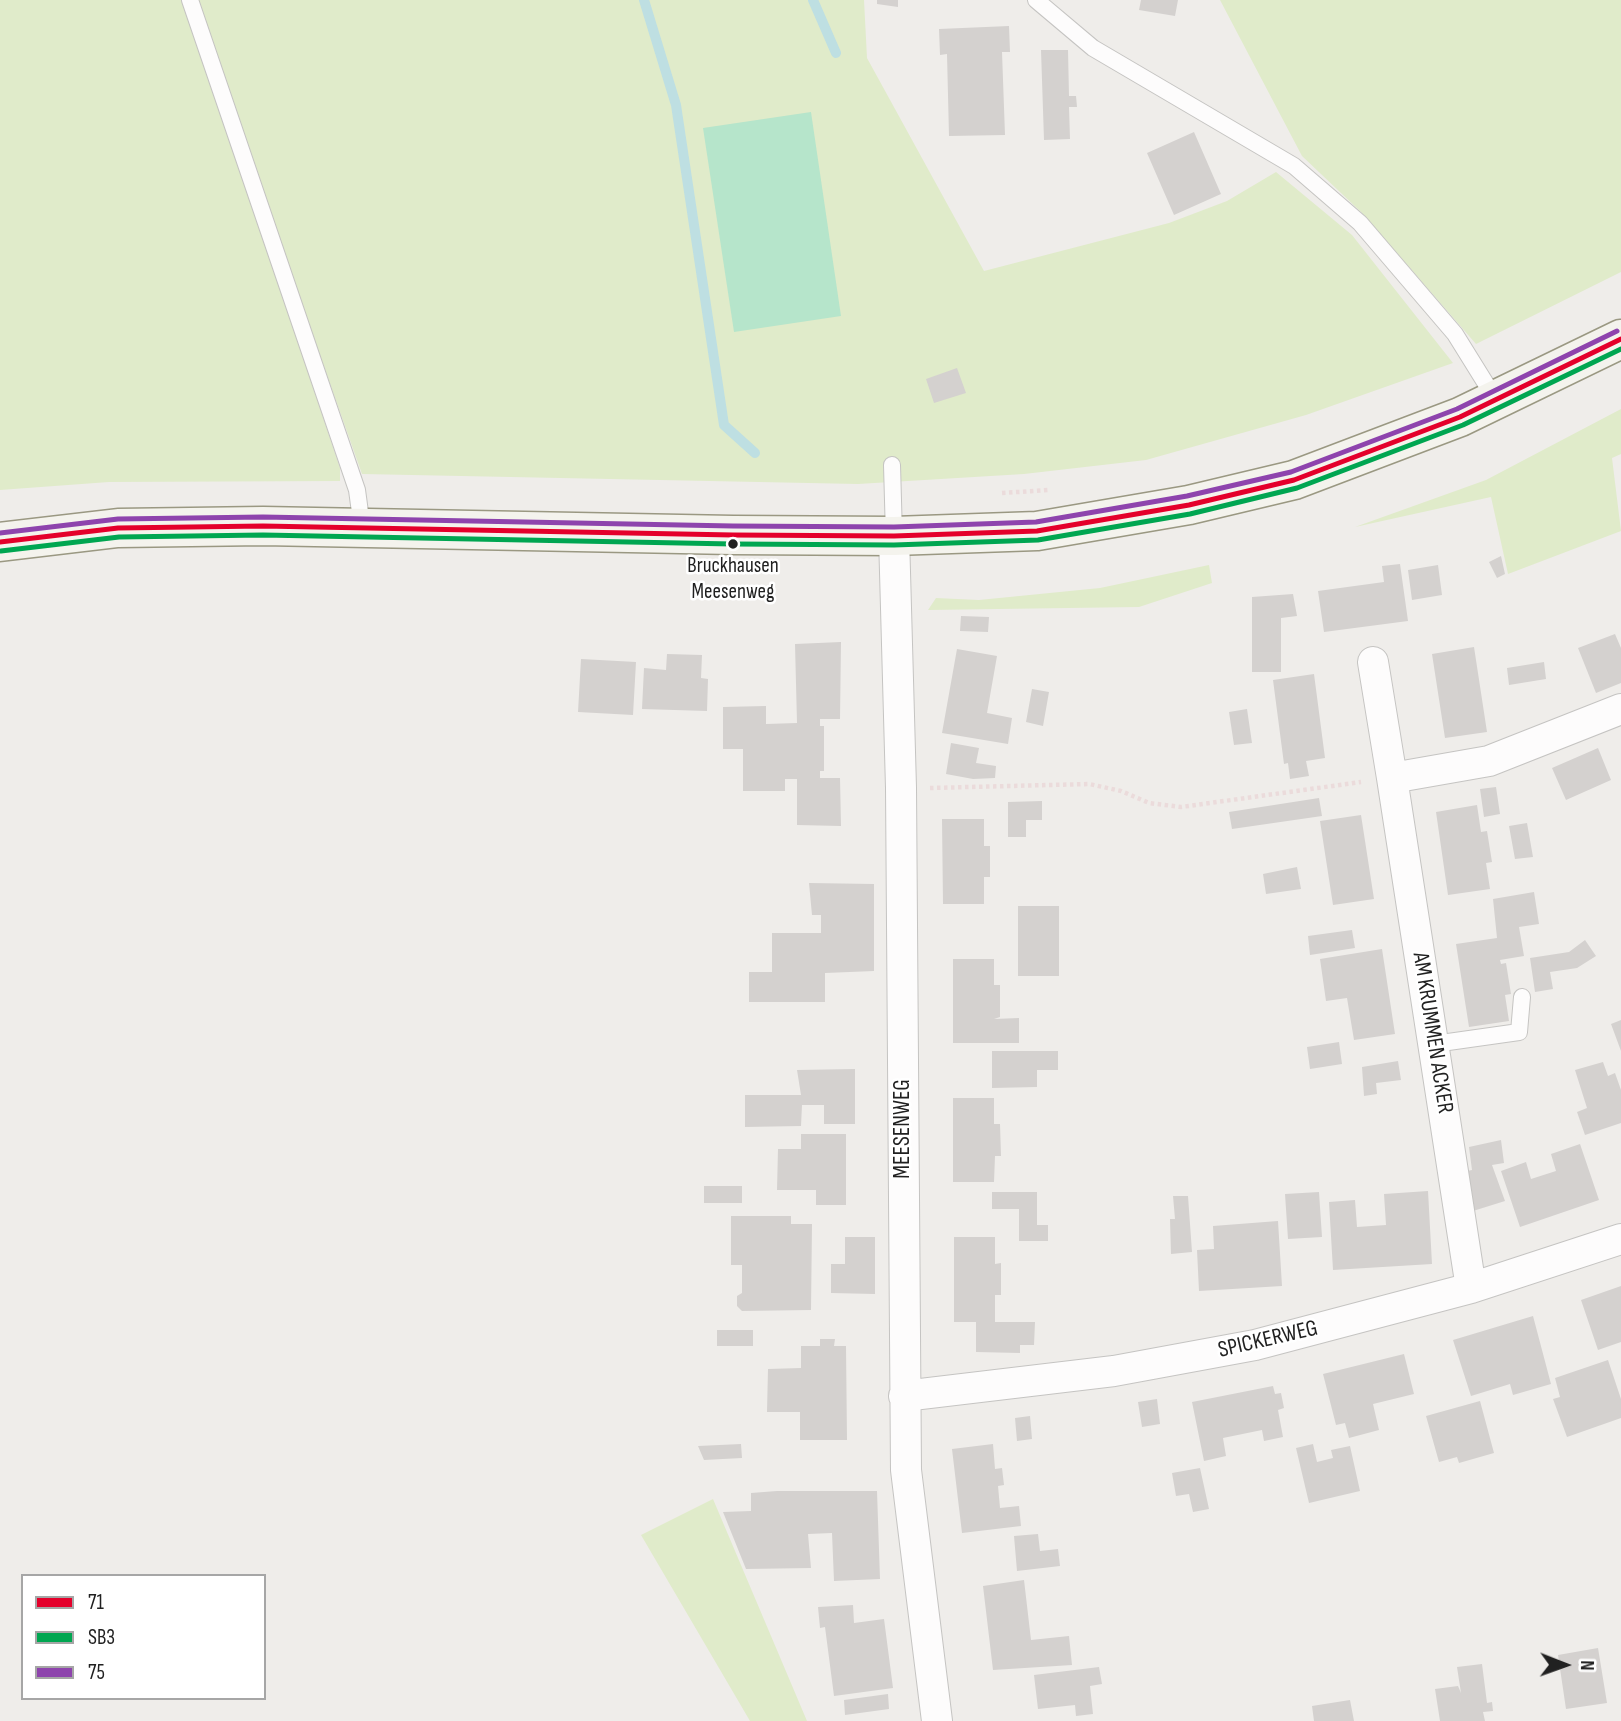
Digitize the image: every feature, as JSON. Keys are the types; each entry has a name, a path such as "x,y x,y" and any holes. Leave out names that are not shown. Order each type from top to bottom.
{"main road":[{"path":"0,542 118,528 362,527 894,536 1037,531 1189,505 1294,480 1496,400 1621,339"}],"street":[{"name":"MEESENWEG","path":"894,536 901,788 906,1470 937,1721"},
{"name":"AM KRUMMEN ACKER","path":"1373,662 1471,1288"},
{"path":"1392,778 1489,761 1621,709"},
{"name":"SPICKERWEG","path":"904,1396 1114,1371 1242,1347 1471,1288 1621,1240"}],"lane":[{"path":"190,0 356,490 362,527"},
{"path":"1036,0 1093,48 1294,166 1350,215 1455,334 1496,400"},
{"path":"892,465 894,536"},
{"path":"1434,1044 1519,1032 1522,997"}],"path":[{"path":"990,494 1060,489"},
{"path":"901,788 1089,784 1121,791 1149,803 1181,807 1392,778"}],"green space":[{"path":"0,0 184,0 340,468 340,481 109,482 0,490"},
{"path":"194,0 864,0 867,58 984,271 1169,223 1227,201 1276,172 1352,235 1453,363 1306,415 1146,460 1024,474 858,484 362,474"},
{"path":"1220,0 1621,0 1621,272 1476,344 1361,212 1302,156"},
{"path":"811,112 841,316 734,332 703,128"},
{"path":"1621,409 1621,454 1612,458 1621,531 1508,574 1491,497 1355,527 1486,480"},
{"path":"1209,565 1212,583 1139,607 928,610 936,598 979,600 1100,588"},
{"path":"713,1499 807,1721 750,1721 641,1535"}],"building":[{"path":"877,0 898,0 898,7 877,4"},
{"path":"1141,0 1178,0 1175,16 1139,10"},
{"path":"1009,26 1010,52 1002,52 1005,135 949,136 947,54 940,55 939,29"},
{"path":"1041,50 1068,50 1069,96 1076,96 1077,107 1069,107 1070,139 1044,140"},
{"path":"1194,132 1221,194 1174,215 1147,153"},
{"path":"957,368 966,393 934,403 926,379"},
{"path":"1501,556 1505,574 1497,578 1489,562"},
{"path":"1400,564 1408,621 1324,632 1318,591 1384,582 1382,566"},
{"path":"1438,565 1442,595 1412,600 1408,570"},
{"path":"1293,594 1297,616 1281,618 1281,672 1252,672 1252,597"},
{"path":"961,616 989,617 988,632 960,631"},
{"path":"1615,634 1621,648 1621,683 1596,693 1578,648"},
{"path":"841,642 840,719 820,719 820,726 824,726 824,771 820,771 820,778 840,778 841,826 797,825 797,779 785,779 785,791 743,791 743,749 723,749 723,707 766,706 766,724 797,723 795,644"},
{"path":"1474,647 1487,732 1445,738 1432,654"},
{"path":"957,649 997,656 987,713 1012,718 1008,744 942,733"},
{"path":"667,654 702,655 701,678 708,679 707,711 642,709 644,668 666,670"},
{"path":"581,659 636,662 633,715 578,712"},
{"path":"1544,662 1546,679 1509,685 1507,668"},
{"path":"1314,674 1325,758 1306,761 1309,776 1290,779 1288,763 1284,764 1273,680"},
{"path":"1032,689 1049,692 1043,726 1026,722"},
{"path":"1247,709 1252,743 1234,745 1229,712"},
{"path":"951,743 979,748 976,763 996,766 995,778 973,779 946,774"},
{"path":"1598,748 1611,780 1566,800 1552,768"},
{"path":"1496,787 1500,814 1484,817 1480,789"},
{"path":"1319,798 1322,816 1232,829 1229,812"},
{"path":"1042,801 1042,820 1026,820 1026,837 1008,837 1008,802"},
{"path":"1477,805 1481,832 1487,831 1492,862 1486,863 1490,889 1448,895 1436,812"},
{"path":"1361,815 1374,899 1333,905 1320,821"},
{"path":"942,819 984,819 984,846 990,846 990,877 984,877 984,904 943,904"},
{"path":"1527,823 1533,857 1515,859 1509,826"},
{"path":"1297,867 1301,889 1266,894 1263,874"},
{"path":"809,883 874,884 874,971 825,973 825,1002 749,1002 749,972 772,972 772,933 821,933 821,915 812,915"},
{"path":"1534,892 1539,924 1519,927 1524,956 1500,960 1501,964 1506,963 1511,994 1505,995 1509,1021 1469,1027 1456,944 1497,938 1493,899"},
{"path":"1018,906 1059,906 1059,976 1018,976"},
{"path":"1352,930 1355,948 1310,955 1308,936"},
{"path":"1585,940 1596,956 1577,968 1550,972 1553,989 1535,992 1530,958 1569,952"},
{"path":"1382,949 1395,1034 1354,1040 1347,998 1326,1001 1320,959"},
{"path":"953,959 994,959 994,985 1000,985 1000,1017 994,1019 1019,1018 1019,1043 953,1043"},
{"path":"1621,1020 1621,1051 1611,1024"},
{"path":"1339,1042 1342,1064 1310,1069 1307,1047"},
{"path":"992,1051 1058,1051 1058,1070 1037,1070 1037,1087 992,1088"},
{"path":"1398,1061 1401,1080 1376,1083 1377,1094 1364,1096 1362,1067"},
{"path":"1603,1062 1608,1076 1615,1073 1621,1090 1621,1123 1585,1135 1577,1112 1587,1108 1575,1070"},
{"path":"855,1069 855,1124 824,1124 824,1105 802,1105 801,1126 745,1127 745,1095 801,1095 797,1070"},
{"path":"953,1098 994,1098 994,1124 1000,1124 1001,1156 995,1156 994,1182 953,1182"},
{"path":"801,1134 846,1134 846,1205 816,1205 816,1190 777,1190 778,1149 801,1149"},
{"path":"1501,1140 1504,1163 1492,1165 1505,1201 1473,1211 1467,1171 1472,1170 1469,1147"},
{"path":"1580,1144 1599,1200 1520,1227 1501,1171 1526,1162 1531,1179 1556,1171 1551,1154"},
{"path":"704,1186 742,1186 742,1203 704,1203"},
{"path":"1428,1191 1432,1264 1333,1270 1329,1202 1355,1200 1357,1227 1386,1225 1384,1194"},
{"path":"992,1192 1037,1192 1037,1225 1048,1225 1048,1241 1019,1241 1019,1209 992,1209"},
{"path":"1319,1192 1322,1237 1288,1239 1285,1194"},
{"path":"1173,1196 1188,1196 1192,1252 1171,1254 1170,1219 1175,1219"},
{"path":"731,1216 791,1216 791,1224 812,1224 811,1310 742,1311 737,1306 737,1296 742,1293 742,1265 731,1265"},
{"path":"1278,1221 1282,1286 1199,1291 1197,1250 1214,1249 1213,1226"},
{"path":"845,1237 875,1237 875,1294 831,1293 831,1264 845,1264"},
{"path":"954,1237 995,1237 995,1264 1001,1263 1001,1295 995,1295 995,1322 1035,1322 1034,1345 1020,1345 1020,1353 976,1352 976,1322 954,1322"},
{"path":"1621,1286 1621,1342 1598,1350 1581,1300"},
{"path":"1533,1316 1551,1384 1513,1395 1510,1384 1471,1396 1453,1340"},
{"path":"717,1330 753,1330 753,1346 717,1346"},
{"path":"820,1339 835,1339 834,1346 846,1346 847,1440 800,1440 800,1412 767,1412 768,1369 801,1368 801,1346 820,1346"},
{"path":"1404,1354 1414,1394 1373,1404 1379,1430 1349,1438 1345,1423 1336,1425 1323,1374"},
{"path":"1608,1360 1621,1399 1621,1418 1567,1437 1553,1399 1560,1397 1555,1378"},
{"path":"1273,1386 1275,1394 1281,1393 1284,1408 1278,1410 1283,1437 1264,1441 1262,1430 1223,1438 1226,1456 1204,1461 1192,1402"},
{"path":"1157,1399 1160,1424 1142,1427 1138,1402"},
{"path":"1480,1401 1494,1453 1459,1463 1457,1457 1439,1462 1426,1416"},
{"path":"1030,1416 1032,1439 1017,1441 1015,1418"},
{"path":"741,1444 742,1458 704,1460 698,1446"},
{"path":"993,1444 995,1469 1002,1468 1004,1485 998,1486 1000,1508 1019,1506 1021,1526 962,1533 952,1449"},
{"path":"1313,1444 1317,1462 1333,1458 1331,1450 1350,1446 1360,1491 1309,1503 1296,1448"},
{"path":"1200,1468 1209,1509 1193,1512 1189,1494 1176,1496 1172,1473"},
{"path":"877,1491 880,1579 834,1581 832,1533 808,1534 811,1568 746,1569 723,1512 751,1511 751,1493"},
{"path":"1038,1534 1040,1551 1058,1549 1060,1566 1017,1571 1014,1536"},
{"path":"1024,1580 1031,1640 1069,1636 1072,1665 993,1670 983,1586"},
{"path":"853,1605 854,1623 884,1619 893,1688 834,1696 825,1627 820,1628 818,1607"},
{"path":"1598,1648 1607,1703 1566,1709 1558,1655"},
{"path":"1482,1664 1487,1703 1492,1702 1493,1711 1483,1712 1485,1721 1440,1721 1435,1689 1458,1686 1461,1693 1457,1667"},
{"path":"1099,1667 1102,1684 1090,1686 1093,1714 1076,1716 1075,1705 1038,1709 1034,1675"},
{"path":"888,1694 889,1709 845,1715 844,1700"},
{"path":"1350,1700 1354,1721 1314,1721 1312,1706"}],"waterway":[{"path":"644,0 676,105 724,425 755,453"},
{"path":"813,0 836,53"}],"transit line":[{"name":"75","path":"0,533 118,519 263,517 733,526 894,527 1036,522 1187,496 1291,472 1457,409 1617,331"},
{"name":"71","path":"0,542 118,528 263,526 733,535 894,536 1037,531 1189,505 1294,480 1460,417 1621,339"},
{"name":"SB3","path":"1,551 119,537 263,535 733,544 894,545 1038,540 1190,514 1297,488 1463,425 1621,349"}],"place":[{"name":"Bruckhausen Meesenweg","path":"733,544"}]}
